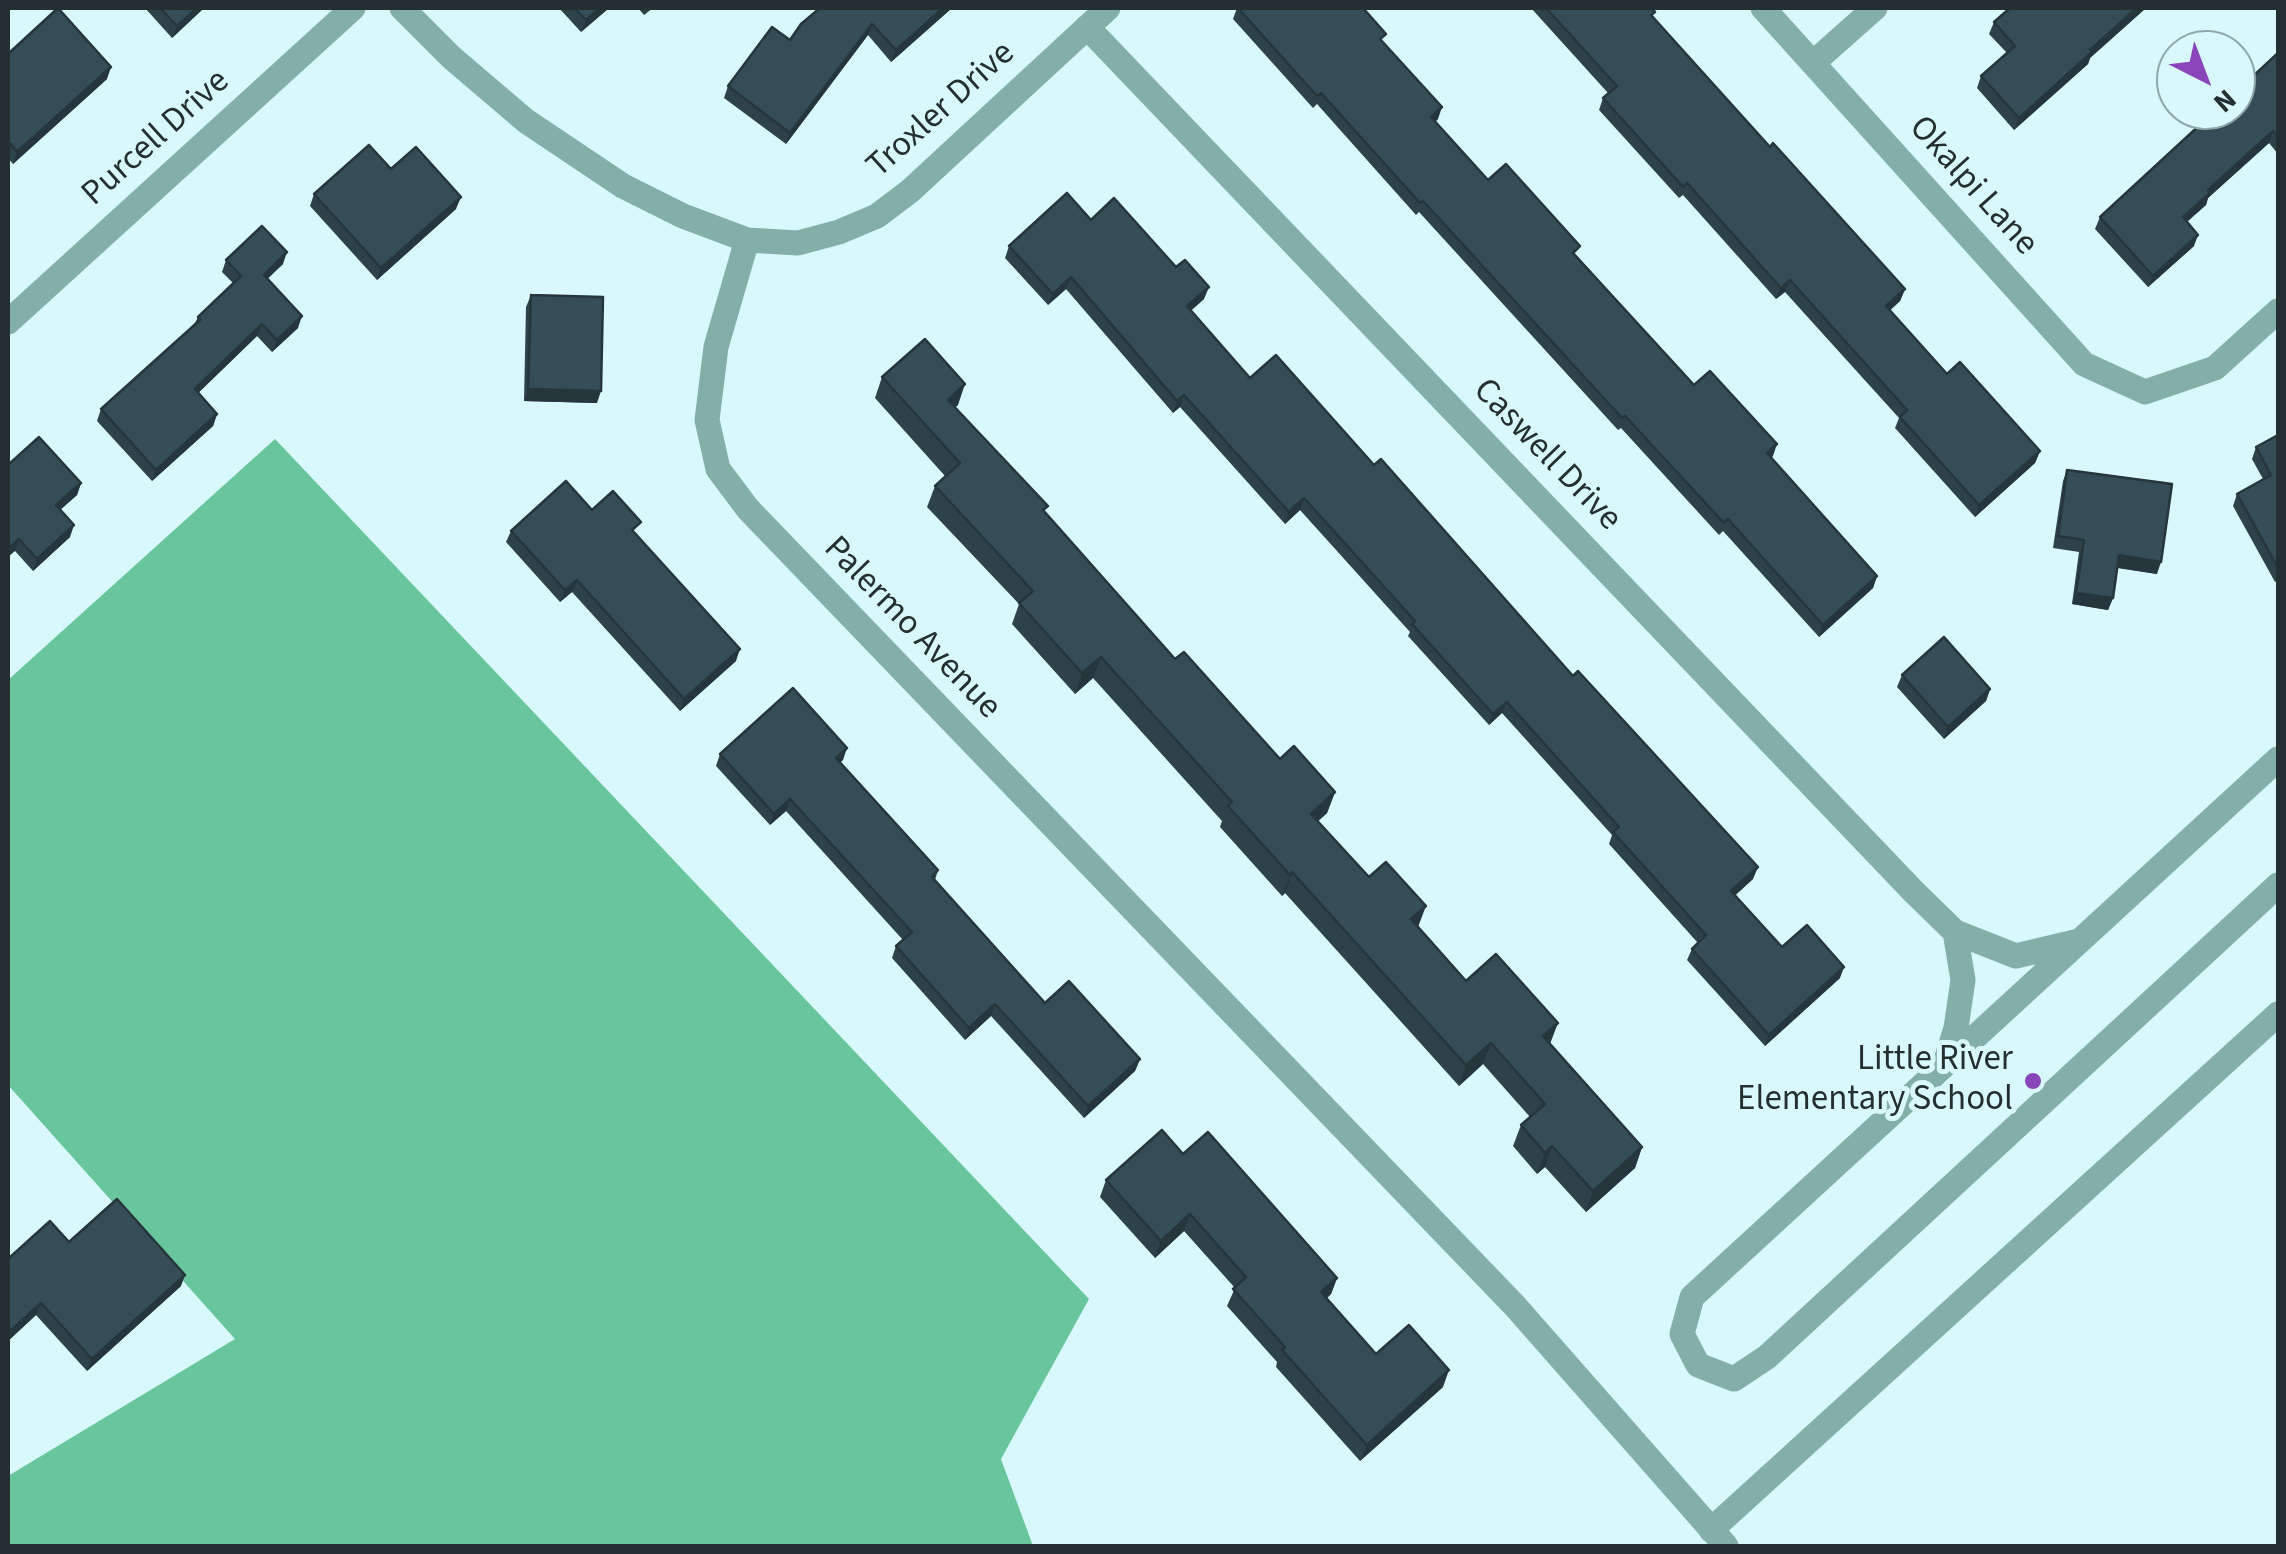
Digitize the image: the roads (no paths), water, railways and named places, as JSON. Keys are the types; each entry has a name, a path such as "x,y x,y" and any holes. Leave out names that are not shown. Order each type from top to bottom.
{"street":[{"name":"Purcell Drive","path":"8,322 353,8"},
{"path":"402,8 451,57 526,121 623,186 683,216 747,240"},
{"name":"Troxler Drive","path":"747,240 798,243 839,232 876,216 910,192 1108,8"},
{"name":"Okalpi Lane","path":"1763,8 2084,364 2145,392 2215,368 2278,311"},
{"path":"1813,63 1876,8"},
{"name":"Caswell Drive","path":"1087,27 1955,932"},
{"name":"Palermo Avenue","path":"747,240 716,347 707,420 718,469 748,509 1514,1306 1719,1538"},
{"path":"2278,759 1692,1296 1682,1334 1698,1366 1734,1380 1767,1357 2278,885"},
{"path":"1955,932 2016,956 2080,940"},
{"path":"1944,1065 1956,1028 1963,980 1955,932"},
{"path":"1719,1538 2278,1014"}],"place":[{"name":"Little River Elementary School","path":"2033,1081"}]}
